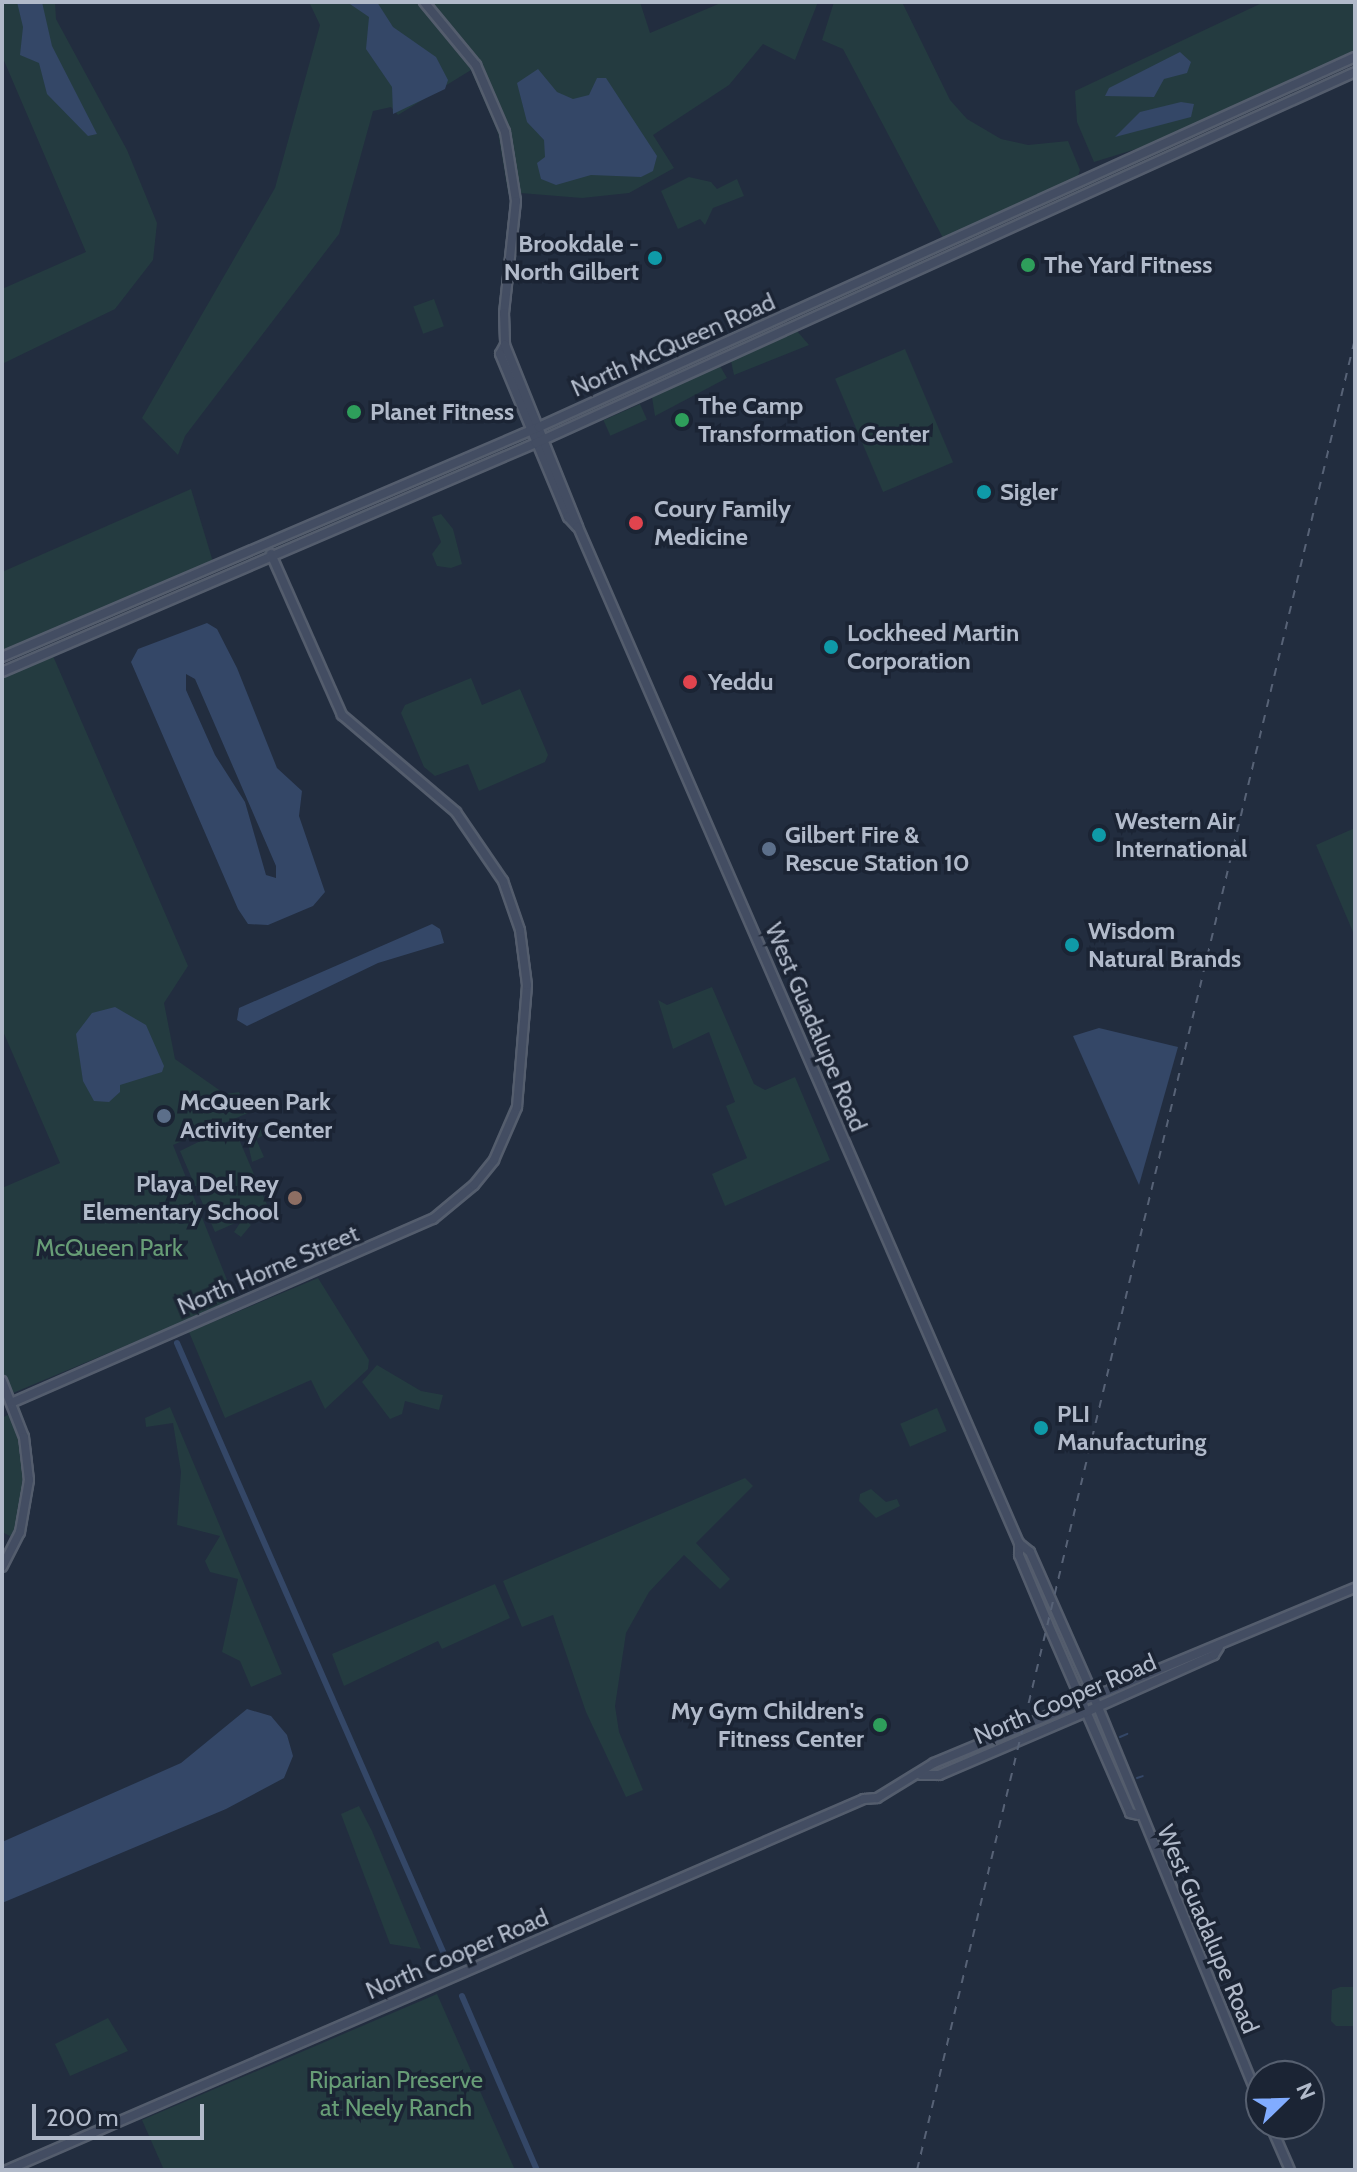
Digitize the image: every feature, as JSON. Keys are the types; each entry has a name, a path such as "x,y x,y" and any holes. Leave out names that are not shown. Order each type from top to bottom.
{"main road":[{"name":"West Guadalupe Road","path":"424,2 452,30 488,85 512,159 516,201 502,362 578,527 1019,1543 1019,1555 1130,1813 1138,1815"},
{"name":"North McQueen Road","path":"2,657 535,429 1355,57"},
{"name":"North McQueen Road","path":"2,672 540,441 1355,72"},
{"path":"1313,77 1319,88"},
{"path":"687,360 692,372"},
{"path":"394,504 413,489 412,482"},
{"name":"North Horne Street","path":"11,1403 433,1219 474,1185 507,1133 520,1094 527,1004 523,942 510,897 467,824 342,715 267,545"},
{"path":"26,647 32,660"},
{"path":"2,1381 27,1450 28,1494 15,1547 2,1567"},
{"name":"West Guadalupe Road","path":"1019,1543 1030,1552 1093,1695 1140,1805 1138,1815 1245,2066"},
{"name":"North Cooper Road","path":"7,2170 920,1775 934,1763 1208,1645 1219,1647 1355,1588"},
{"name":"North Cooper Road","path":"920,1775 939,1775 1098,1707 1214,1655 1219,1647"},
{"path":"1277,2140 1290,2170"}],"green space":[{"path":"2,2 55,2 56,19 127,150 157,223 153,260 115,309 2,364 2,289 86,252 2,56"},
{"path":"309,2 640,2 650,33 723,2 818,2 795,60 763,44 729,85 653,135 674,168 629,193 582,198 508,192 498,133 471,70 398,115 391,107 373,111 339,234 185,436 178,455 142,418 275,188 320,25"},
{"path":"834,2 902,2 950,100 967,119 1001,139 1028,145 1068,141 1080,170 1078,176 943,238 843,49 822,40"},
{"path":"1264,2 1355,2 1355,51 1146,146 1094,162 1077,122 1075,91"},
{"path":"689,177 711,182 717,189 737,179 744,196 713,208 705,225 700,219 678,229 661,191"},
{"path":"434,299 444,326 423,334 413,307"},
{"path":"797,331 809,345 734,375 731,361"},
{"path":"905,349 953,462 883,492 835,379"},
{"path":"720,366 727,378 655,416 652,397"},
{"path":"640,404 647,420 610,436 603,420"},
{"path":"191,489 213,562 2,651 2,572"},
{"path":"441,514 453,529 462,564 451,568 437,566 432,554 441,542 432,517"},
{"name":"McQueen Park","path":"53,656 188,966 164,1003 175,1059 225,1094 239,1092 248,1113 173,1145 235,1300 13,1393 2,1371 2,1188 60,1163 2,1029 2,677"},
{"path":"471,678 482,705 520,689 548,755 545,762 479,791 468,764 435,776 424,767 401,713 405,705"},
{"path":"1355,828 1355,932 1353,932 1316,845"},
{"path":"712,987 754,1084 765,1090 795,1077 830,1160 725,1206 712,1174 747,1158 726,1106 735,1102 709,1032 673,1049 658,1000 667,1005"},
{"path":"261,1123 266,1134 256,1139 264,1157 252,1162 245,1129"},
{"path":"233,1125 268,1207 244,1219 251,1225 241,1237 234,1232 242,1220 215,1232 180,1151"},
{"path":"318,1278 369,1360 368,1369 325,1409 311,1380 225,1418 189,1332"},
{"path":"377,1365 421,1391 443,1395 439,1410 405,1401 402,1414 390,1419 362,1382"},
{"path":"170,1407 282,1674 251,1687 240,1661 222,1652 238,1579 210,1572 205,1561 220,1536 177,1525 181,1472 173,1423 146,1427 145,1418"},
{"path":"937,1408 947,1431 910,1447 900,1424"},
{"path":"11,1413 20,1439 25,1489 15,1534 10,1536 2,1532 2,1418"},
{"path":"745,1478 753,1486 696,1543 730,1579 720,1589 684,1555 649,1592 626,1633 615,1706 619,1732 643,1790 626,1797 586,1712 553,1615 522,1627 503,1581"},
{"path":"871,1489 886,1502 897,1499 900,1506 876,1518 859,1501 860,1494"},
{"path":"495,1584 510,1618 442,1649 438,1641 344,1686 332,1654"},
{"path":"359,1806 421,1949 390,1944 341,1814"},
{"path":"1355,1987 1355,2026 1336,2026 1331,2021 1332,1990"},
{"name":"Riparian Preserve at Neely Ranch","path":"437,1994 515,2170 164,2170 142,2120"},
{"path":"108,2018 128,2051 70,2076 55,2044"}],"water":[{"path":"17,2 42,2 52,46 97,134 88,136 47,94 39,63 20,55 23,27"},
{"path":"347,2 377,2 393,27 436,57 448,80 445,89 393,114 392,87 366,49 369,17"},
{"path":"1180,52 1191,62 1187,73 1164,79 1154,97 1105,96 1109,88"},
{"path":"538,69 557,92 573,99 589,95 597,78 606,78 657,156 653,171 641,177 591,175 556,185 541,179 537,163 545,157 544,140 527,122 517,83"},
{"path":"1181,102 1194,104 1191,117 1115,137 1140,112"},
{"path":"207,623 217,629 237,668 277,768 302,791 299,816 325,892 313,906 268,925 248,924 238,909 131,662 138,649","holes":["186,674 195,679 276,866 276,878 266,875 245,802 215,755 186,690"]},
{"path":"432,924 440,929 444,943 378,963 247,1026 237,1020 239,1008"},
{"path":"115,1007 146,1025 164,1066 162,1072 120,1085 120,1092 109,1102 94,1101 83,1081 76,1034 92,1013"},
{"path":"1099,1028 1178,1047 1139,1185 1073,1036"},
{"path":"247,1709 271,1716 287,1735 293,1756 284,1778 226,1809 2,1903 2,1842 181,1763"}],"waterway":[{"path":"177,1343 445,1956"},
{"path":"1120,1737 1127,1734"},
{"path":"1137,1778 1143,1776"},
{"path":"1167,1843 1174,1843"},
{"path":"462,1996 537,2170"}],"railway":[{"path":"917,2170 1355,339"}],"place":[{"name":"Brookdale - North Gilbert","path":"655,258"},
{"name":"The Yard Fitness","path":"1028,265"},
{"name":"Planet Fitness","path":"354,412"},
{"name":"The Camp Transformation Center","path":"682,420"},
{"name":"Sigler","path":"984,492"},
{"name":"Coury Family Medicine","path":"636,523"},
{"name":"Lockheed Martin Corporation","path":"831,647"},
{"name":"Yeddu","path":"690,682"},
{"name":"Western Air International","path":"1099,835"},
{"name":"Gilbert Fire & Rescue Station 10","path":"769,849"},
{"name":"Wisdom Natural Brands","path":"1072,945"},
{"name":"McQueen Park Activity Center","path":"164,1116"},
{"name":"Playa Del Rey Elementary School","path":"295,1198"},
{"name":"PLI Manufacturing","path":"1041,1428"},
{"name":"My Gym Children's Fitness Center","path":"880,1725"}]}
